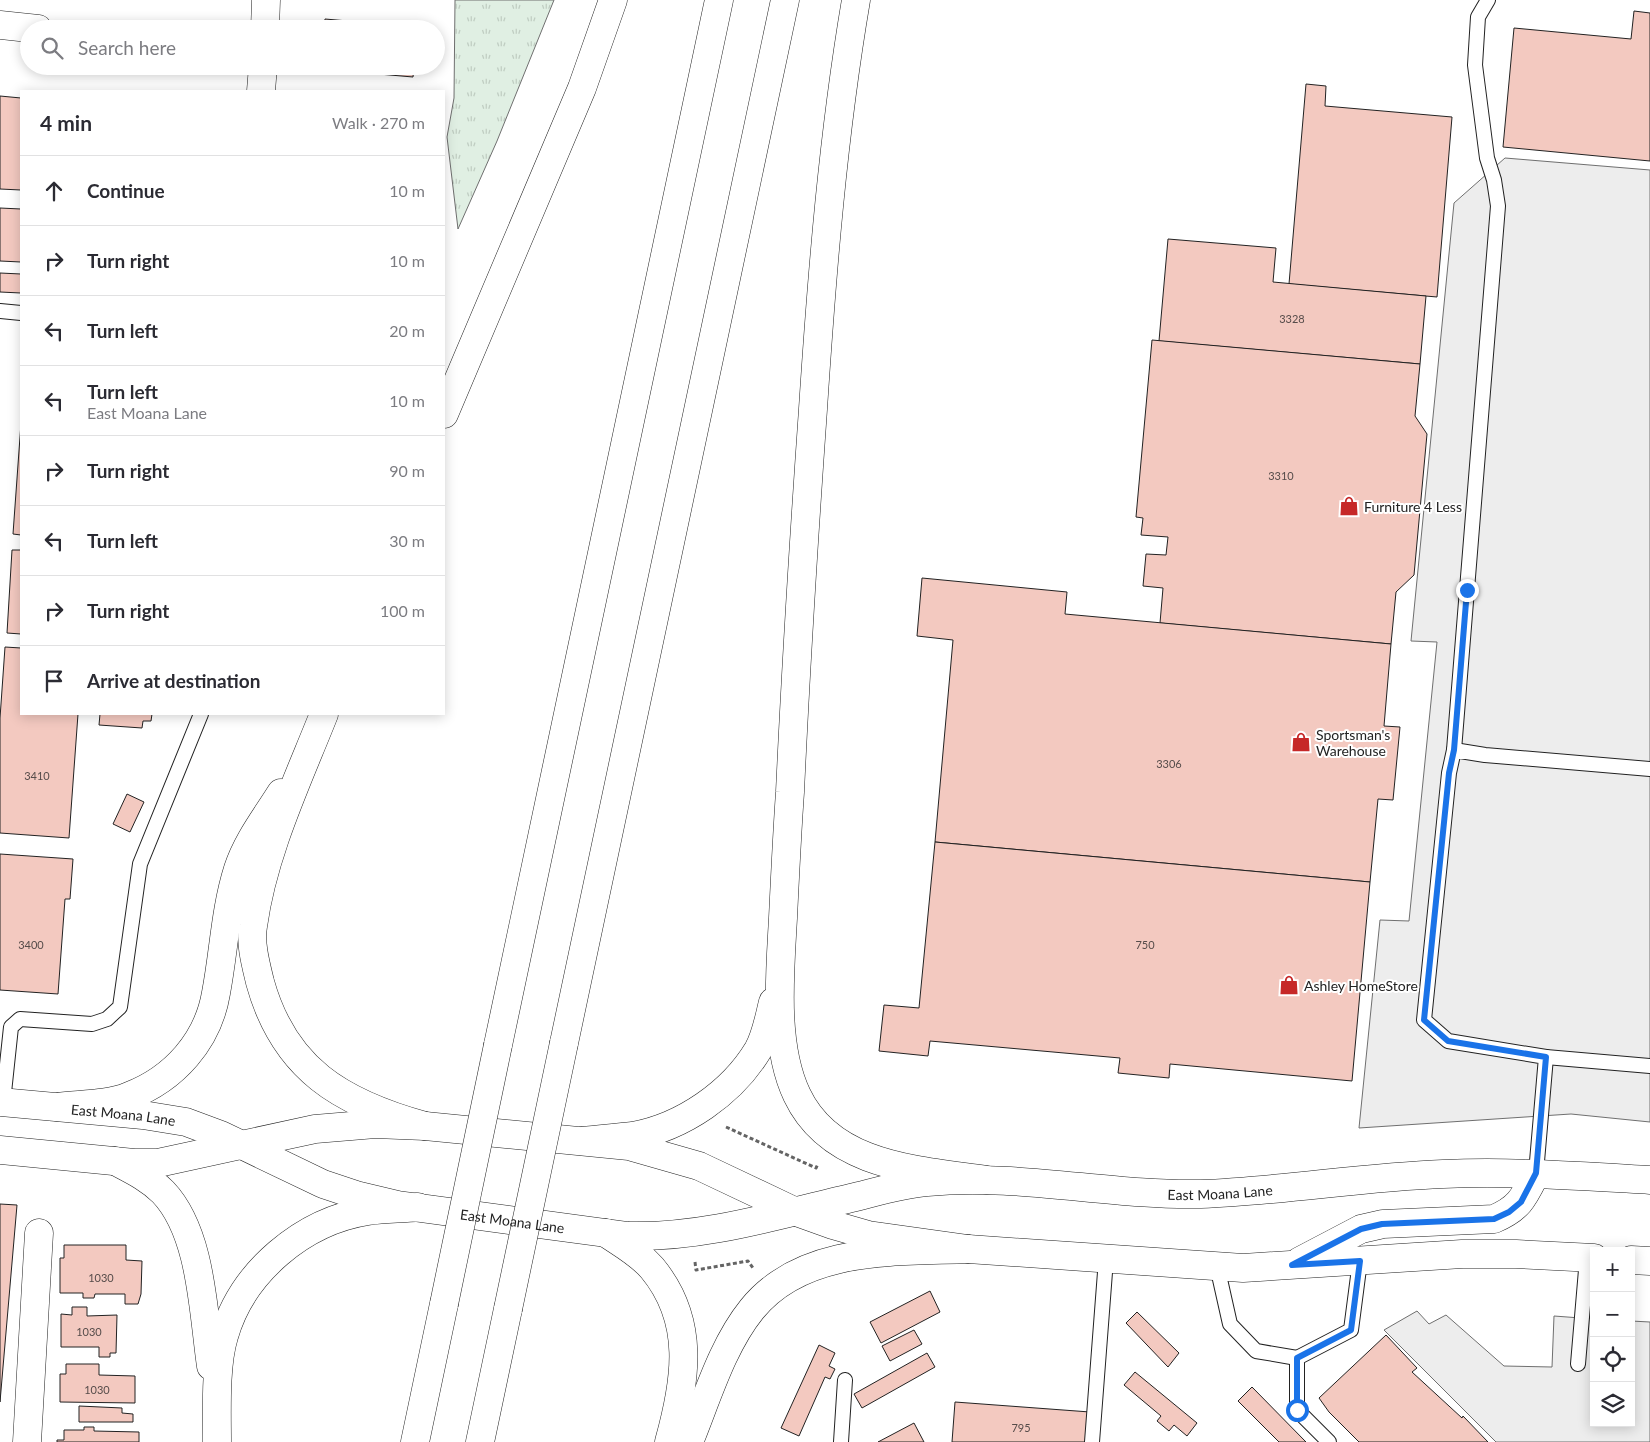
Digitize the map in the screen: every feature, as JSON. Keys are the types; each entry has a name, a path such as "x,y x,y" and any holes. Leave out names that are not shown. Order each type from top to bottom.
{"main road":[{"path":"265,20 266,0"},
{"path":"445,412 582,88 613,0"},
{"path":"415,1442 719,0"},
{"path":"480,1442 785,0"},
{"path":"856,0 824,245 799,600 780,972 782,1036 786,1068 797,1096 822,1131 843,1146 870,1159 920,1170 987,1180"},
{"path":"0,25 20,27"},
{"path":"261,90 262,75"},
{"path":"324,715 270,855 252,928 256,963 266,1004 292,1053 310,1070 355,1101 390,1117 424,1126"},
{"path":"58,1107 128,1097 172,1072 190,1051 206,1025 216,994 223,939 239,867 250,841 312,745"},
{"path":"583,1141 634,1136 663,1128 694,1113 721,1093 744,1070 759,1048 768,1026 780,972"},
{"name":"East Moana Lane","path":"1,1102 143,1115 186,1122 241,1145 323,1184 365,1197 418,1208 606,1234 662,1237 698,1233 923,1182 960,1179 1152,1193 1201,1194 1440,1174 1536,1173 1650,1180"},
{"path":"0,1150 115,1161 158,1163 315,1129 374,1124 424,1126 629,1146 699,1166 794,1211 868,1235 968,1249 1217,1266 1292,1265 1462,1254 1590,1258"},
{"path":"115,1161 146,1178 164,1192 178,1213 190,1237 198,1274 217,1410"},
{"path":"1292,1265 1361,1229 1382,1224 1494,1219 1509,1212 1521,1202 1536,1173"},
{"path":"217,1442 217,1410 223,1337 237,1301 257,1274 282,1249 336,1219 368,1211 418,1208"},
{"path":"27,1442 38,1233"},
{"path":"606,1234 637,1254 652,1268 675,1307 682,1332 685,1364 678,1408 669,1442"},
{"path":"689,1442 721,1363 738,1331 752,1309 771,1289 815,1265 844,1258 878,1253 968,1249"},
{"path":"1635,1260 1650,1261"}],"lane":[{"path":"1488,0 1478,17 1475,65 1487,158 1494,180 1498,206 1454,750 1449,773 1424,1020 1448,1041 1546,1057 1650,1066"},
{"path":"0,312 20,313"},
{"path":"1,1102 11,1027 20,1020 92,1024 108,1019 120,1007 140,864 201,715"},
{"path":"1454,750 1484,755 1650,769"},
{"path":"1536,1173 1546,1057"},
{"path":"1578,1364 1590,1258"},
{"path":"1092,1442 1106,1259"},
{"path":"1217,1266 1230,1324 1256,1351 1297,1358 1351,1330 1360,1261"},
{"path":"1297,1358 1297,1410 1329,1442"},
{"path":"841,1442 845,1380"}],"path":[{"path":"721,1130 724,1126 816,1168 819,1162"},
{"path":"695,1262 696,1270 748,1261 755,1270"}],"green space":[{"path":"455,0 554,0 497,141 458,229 447,137 454,98"}],"shaded area":[{"path":"1505,158 1650,170 1650,1122 1571,1114 1359,1128 1380,920 1409,921 1437,642 1411,641 1454,203"},
{"path":"1417,1311 1429,1324 1446,1315 1504,1366 1552,1367 1554,1316 1590,1319 1590,1427 1635,1427 1635,1321 1650,1322 1650,1442 1496,1442 1384,1330"}],"building":[{"path":"1634,11 1650,13 1650,161 1503,147 1514,28 1631,39"},
{"path":"390,75 413,75 413,77"},
{"path":"1306,84 1326,86 1325,106 1452,117 1437,297 1289,284"},
{"path":"0,96 20,98 20,190 0,189"},
{"path":"0,208 20,209 20,262 0,261"},
{"path":"1168,239 1276,248 1273,282 1426,296 1420,364 1159,341"},
{"path":"0,273 20,274 20,293 0,292"},
{"path":"1152,340 1420,364 1415,416 1427,434 1414,575 1396,592 1391,644 1160,623 1163,588 1143,586 1146,554 1166,555 1168,537 1141,535 1143,518 1136,517"},
{"path":"20,437 20,535 13,534"},
{"path":"12,550 20,550 20,634 7,633"},
{"path":"922,578 1067,592 1065,614 1391,644 1384,726 1400,727 1393,800 1378,799 1370,882 935,842 953,640 917,636"},
{"path":"5,647 20,648 20,715 78,715 69,838 0,833 0,718"},
{"path":"100,715 152,715 151,721 143,721 142,728 99,725"},
{"path":"127,794 144,802 130,832 113,824"},
{"path":"935,842 1370,882 1352,1081 1170,1064 1169,1078 1118,1073 1120,1058 930,1041 928,1056 879,1051 884,1005 919,1008"},
{"path":"0,854 73,859 70,899 65,899 58,994 0,990"},
{"path":"0,1204 17,1205 0,1402"},
{"path":"64,1245 126,1245 126,1260 142,1261 141,1294 138,1304 125,1304 125,1294 95,1294 94,1298 83,1298 83,1293 60,1293 60,1258 64,1258"},
{"path":"930,1291 940,1312 881,1343 870,1322"},
{"path":"72,1307 87,1307 87,1316 117,1315 116,1353 110,1353 110,1357 99,1357 99,1347 61,1347 61,1314 72,1315"},
{"path":"1137,1312 1179,1353 1168,1367 1126,1323"},
{"path":"914,1330 922,1344 890,1361 882,1346"},
{"path":"1386,1335 1417,1368 1412,1372 1462,1418 1463,1416 1488,1442 1359,1442 1329,1412 1319,1398"},
{"path":"819,1345 835,1353 829,1366 835,1369 830,1379 825,1377 799,1436 781,1428"},
{"path":"927,1353 935,1367 862,1408 854,1394"},
{"path":"66,1364 99,1364 99,1375 135,1376 135,1403 60,1402 60,1374 66,1374"},
{"path":"1135,1372 1197,1423 1187,1436 1174,1425 1169,1431 1157,1421 1161,1416 1124,1385"},
{"path":"1252,1387 1306,1442 1279,1442 1238,1401"},
{"path":"955,1402 1090,1412 1087,1442 952,1442"},
{"path":"79,1406 122,1408 122,1413 133,1414 133,1422 79,1422"},
{"path":"914,1423 924,1442 878,1442"},
{"path":"84,1427 94,1427 94,1431 139,1432 139,1442 57,1442 57,1440 64,1440 64,1430 84,1430"}],"place":[{"name":"Furniture 4 Less","path":"1349,506"},
{"name":"Sportsman's Warehouse","path":"1301,742"},
{"name":"Ashley HomeStore","path":"1289,985"}],"route":[{"path":"1297,1410 1297,1358 1351,1330 1360,1261 1292,1265 1361,1229 1382,1224 1494,1219 1509,1212 1521,1202 1536,1173 1546,1057 1448,1041 1424,1020 1449,773 1454,750 1467,590"}]}
